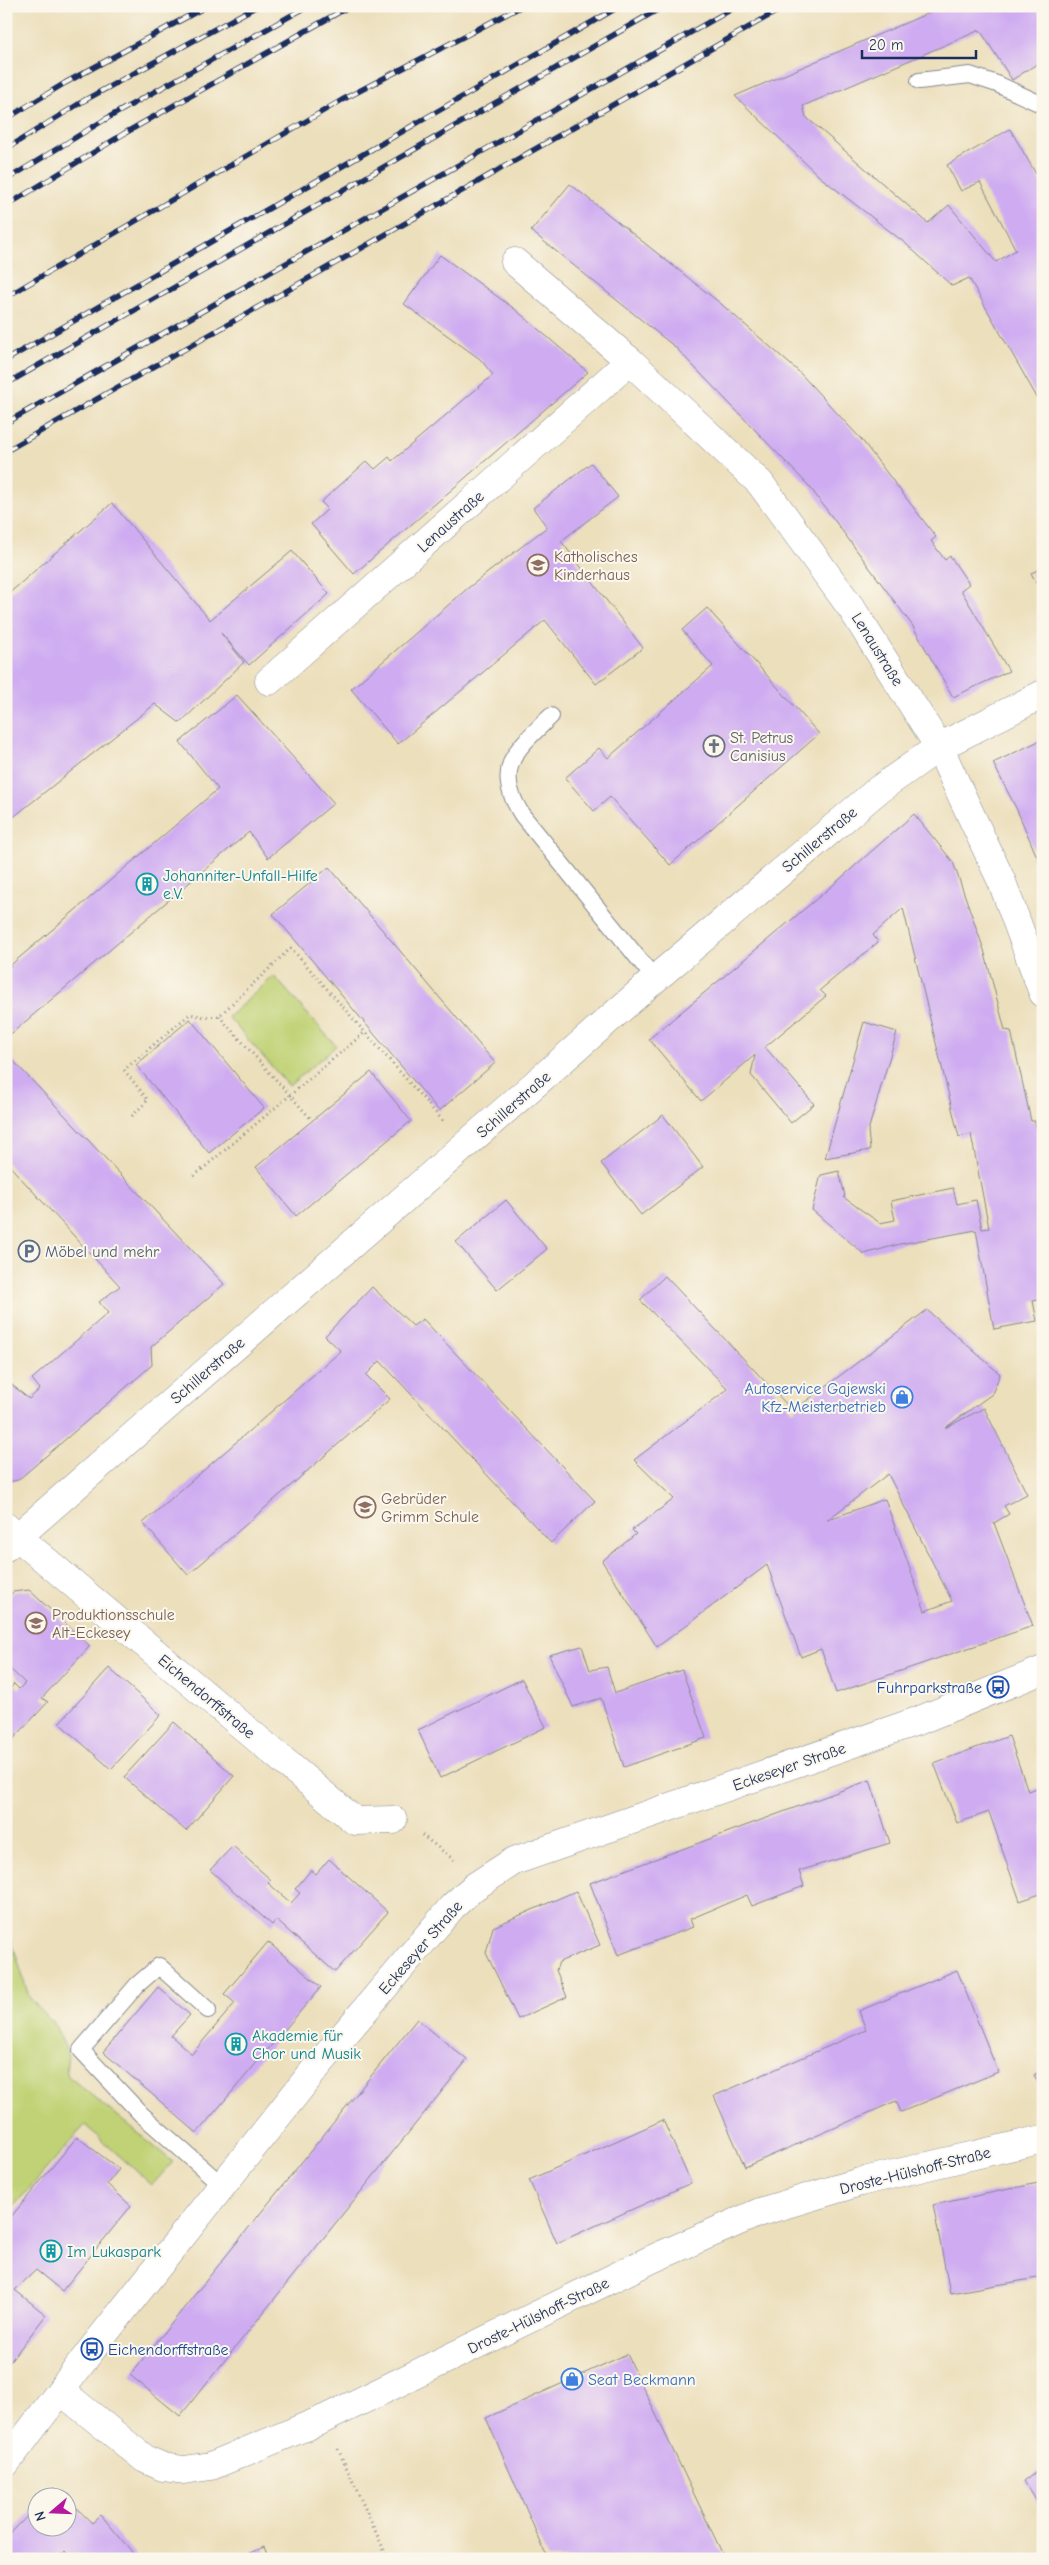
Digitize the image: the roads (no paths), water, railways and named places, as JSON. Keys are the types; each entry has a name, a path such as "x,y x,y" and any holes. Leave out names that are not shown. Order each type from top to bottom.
{"street":[{"name":"Lenaustraße","path":"515,262 630,361 760,483 852,609 940,748 1002,882 1043,993"},
{"name":"Lenaustraße","path":"269,681 630,361"},
{"name":"Schillerstraße","path":"10,1537 655,979 878,790 940,748 1043,694"},
{"name":"Eichendorffstraße","path":"10,1537 355,1821 393,1820"},
{"name":"Eckeseyer Straße","path":"6,2463 92,2349 316,2068 452,1907 474,1887 514,1861 920,1720 1043,1670"},
{"name":"Droste-Hülshoff-Straße","path":"61,2391 144,2460 163,2467 184,2470 211,2466 324,2419 652,2260 760,2212 860,2182 1043,2138"}],"lane":[{"path":"919,81 970,75 997,84 1043,105"},
{"path":"552,716 517,749 510,769 511,794 522,815 655,979"},
{"path":"208,2010 159,1966 137,1986 82,2050 141,2114 223,2186"}],"railway":[{"path":"6,119 65,83 207,6"},
{"path":"6,149 85,100 257,6"},
{"path":"6,180 104,120 308,6"},
{"path":"6,206 125,133 350,6"},
{"path":"6,297 342,100 522,6"},
{"path":"6,360 620,6"},
{"path":"6,384 664,6"},
{"path":"6,423 737,6"},
{"path":"6,451 786,6"}],"place":[{"name":"Katholisches Kinderhaus","path":"538,565"},
{"name":"St. Petrus Canisius","path":"714,746"},
{"name":"Johanniter-Unfall-Hilfe e.V.","path":"147,884"},
{"name":"Möbel und mehr","path":"29,1251"},
{"name":"Autoservice Gajewski Kfz-Meisterbetrieb","path":"902,1397"},
{"name":"Gebrüder Grimm Schule","path":"365,1507"},
{"name":"Produktionsschule Alt-Eckesey","path":"36,1623"},
{"name":"Fuhrparkstraße","path":"998,1687"},
{"name":"Akademie für Chor und Musik","path":"236,2044"},
{"name":"Im Lukaspark","path":"51,2251"},
{"name":"Eichendorffstraße","path":"92,2349"},
{"name":"Seat Beckmann","path":"572,2379"}]}
